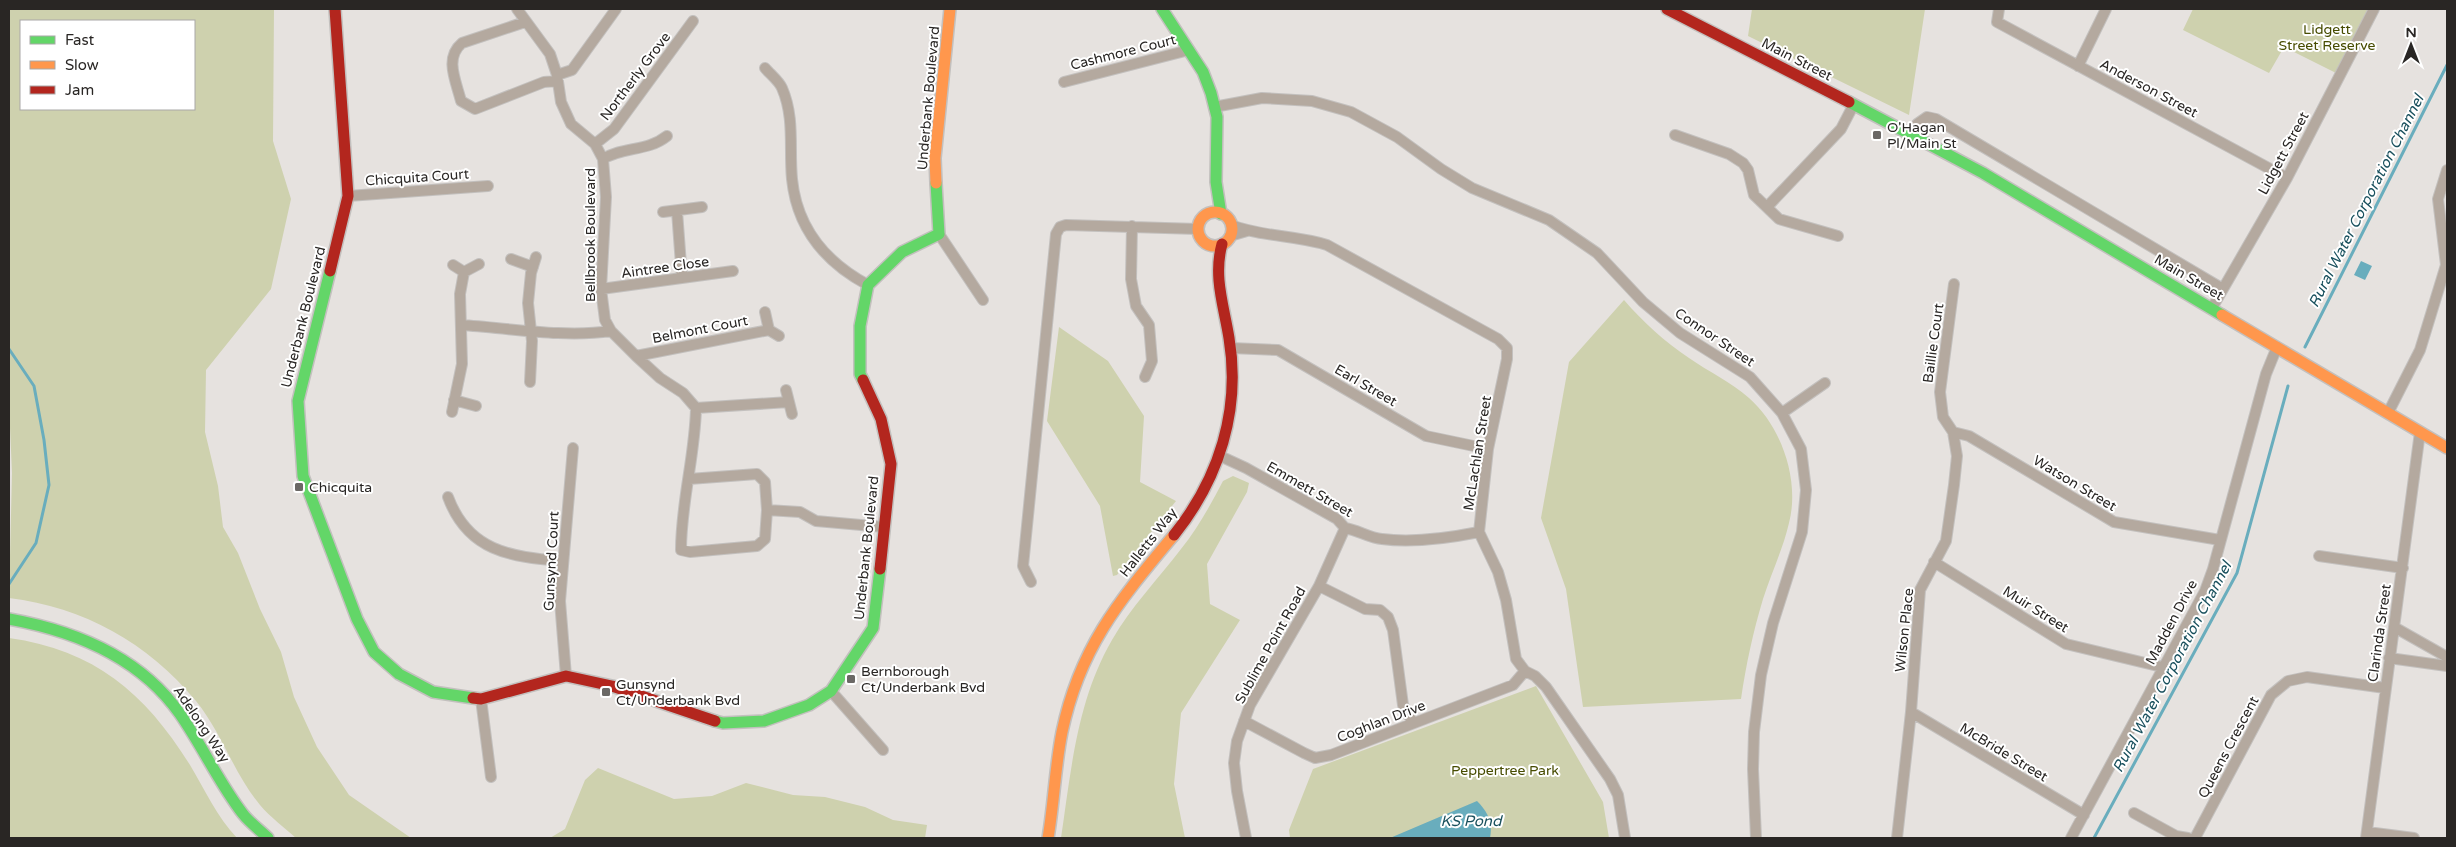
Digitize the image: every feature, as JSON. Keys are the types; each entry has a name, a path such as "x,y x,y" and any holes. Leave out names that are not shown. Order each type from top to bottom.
{"street":[{"name":"Underbank Boulevard","path":"335,9 348,196 298,401 303,476 357,619 374,652 399,674 433,692 481,699 566,676 612,686 678,710 723,723 764,721 809,705 831,691 873,628 890,464 881,420 860,374 860,326 868,286"},
{"name":"Bellbrook Boulevard","path":"517,9 550,54 563,106 571,124 595,144 603,159 606,197 602,289 605,320 611,332 660,378 683,393 696,408"},
{"path":"525,22 462,43 454,50 451,60 461,101 475,109 557,78 572,70 616,9"},
{"name":"Underbank Boulevard","path":"939,234 935,158 950,9"},
{"path":"1162,9 1203,72 1214,107 1216,117 1216,213"},
{"name":"Main Street","path":"1667,9 1914,135 2212,308 2447,448"},
{"name":"Anderson Street","path":"1999,9 1997,22 2287,178"},
{"path":"2078,66 2106,9"},
{"name":"Lidgett Street","path":"2212,308 2287,178 2374,9"},
{"name":"Northerly Grove","path":"595,144 614,129 693,21"},
{"name":"Cashmore Court","path":"1064,82 1189,50"},
{"path":"765,68 782,87 792,130 792,178 798,211 815,242 843,272 868,286 902,252 939,234 983,300"},
{"name":"Connor Street","path":"1214,107 1262,98 1312,101 1358,116 1397,137 1441,169 1472,188 1549,220 1589,248 1643,302 1680,333 1750,377 1782,413 1801,449 1806,490 1802,532 1773,622 1761,674 1754,732 1753,781 1756,838"},
{"path":"1767,207 1841,129 1854,104"},
{"name":"Main Street","path":"1914,135 1917,124 1927,117 1936,119 2223,289"},
{"path":"1675,135 1730,154 1743,163 1748,170 1754,196 1779,219 1838,236"},
{"path":"603,159 616,151 656,145 666,136"},
{"path":"2388,414 2420,350 2446,265 2438,199 2447,170"},
{"name":"Chicquita Court","path":"348,196 488,186"},
{"path":"663,212 702,207"},
{"path":"678,211 682,278"},
{"path":"1216,213 1225,216 1223,238 1201,240 1198,229 1202,219 1216,213"},
{"path":"1031,582 1023,566 1056,234 1066,224 1198,229"},
{"path":"1132,226 1131,279 1136,306 1149,325 1152,361 1145,377"},
{"name":"McLachlan Street","path":"1223,238 1247,231 1304,238 1327,245 1498,339 1507,348 1507,359 1488,448 1479,532 1498,572 1506,600 1516,659 1525,671 1535,676 1546,687 1610,779 1618,795 1625,838"},
{"name":"Halletts Way","path":"1048,838 1060,743 1071,701 1090,650 1110,616 1179,528 1202,492 1220,456 1228,423 1232,389 1231,348 1219,288 1217,257 1223,238"},
{"path":"511,259 534,262 528,303 531,330 530,382"},
{"path":"464,272 479,264"},
{"path":"453,265 464,272"},
{"name":"Aintree Close","path":"602,289 733,270"},
{"path":"452,412 462,364 460,294 464,272"},
{"name":"Baillie Court","path":"1953,432 1943,417 1940,392 1954,284"},
{"name":"Belmont Court","path":"765,312 769,330"},
{"path":"461,325 531,330 611,332"},
{"name":"Belmont Court","path":"636,356 769,330 779,336"},
{"name":"Madden Drive","path":"2071,838 2162,667 2205,591 2266,374 2276,347"},
{"name":"Earl Street","path":"1231,348 1278,350 1426,436 1488,448"},
{"path":"1782,413 1825,383"},
{"path":"786,390 792,414"},
{"path":"454,400 476,406"},
{"path":"689,479 757,474 765,482 767,510 765,539 757,546 690,552 680,550 684,493 689,479 695,435 696,408 789,402"},
{"name":"Watson Street","path":"1953,432 1969,436 2114,522 2220,540"},
{"name":"Wilson Place","path":"1897,838 1911,712 1920,590 1946,541 1957,456 1953,432"},
{"name":"Clarinda Street","path":"2367,835 2420,432"},
{"name":"Gunsynd Court","path":"566,676 560,601 572,448"},
{"name":"Emmett Street","path":"1220,456 1246,468 1336,519 1345,528 1354,529 1379,539 1400,540 1479,532"},
{"path":"448,497 455,517 470,534 491,547 522,558 562,561"},
{"path":"767,510 800,512 816,521 884,527"},
{"name":"Sublime Point Road","path":"1246,838 1234,763 1237,741 1250,705 1319,586 1345,528"},
{"path":"2319,556 2403,568"},
{"name":"Muir Street","path":"1934,562 2066,644 2162,667"},
{"path":"1319,586 1365,609 1380,610 1388,617 1393,630 1403,705 1413,723"},
{"name":"Adelong Way","path":"9,619 73,633 131,664 151,680 179,713 244,816 268,838"},
{"path":"2394,627 2447,657"},
{"path":"2389,658 2447,666"},
{"name":"Coghlan Drive","path":"1244,721 1315,758 1331,755 1513,686 1525,671"},
{"name":"Queens Crescent","path":"2195,838 2271,695 2288,681 2307,677 2385,688"},
{"path":"831,691 883,750"},
{"path":"481,699 491,777"},
{"name":"McBride Street","path":"1911,712 2084,815"},
{"path":"2134,813 2176,836 2188,838"},
{"path":"2367,835 2414,838"}],"green space":[{"path":"9,9 274,9 273,141 291,199 271,289 206,370 205,432 218,486 223,527 238,553 260,609 281,652 294,697 317,747 349,795 411,838 296,838 260,805 243,780 205,713 177,680 157,662 136,645 88,619 37,603 9,598 12,473 9,405"},
{"path":"1752,9 1925,9 1909,115 1748,36"},
{"name":"Lidgett Street Reserve","path":"2193,9 2374,9 2340,75 2284,47 2269,73 2183,30"},
{"path":"1624,300 1671,345 1749,398 1771,424 1786,456 1792,490 1792,507 1784,542 1759,611 1741,699 1583,707 1566,589 1541,518 1569,362"},
{"path":"1059,327 1108,361 1144,416 1140,482 1176,501 1117,575 1113,576 1100,506 1047,421"},
{"path":"1233,476 1249,483 1247,492 1207,564 1210,604 1240,620 1181,713 1174,784 1185,838 1061,838 1077,736 1083,711 1100,663 1128,616 1193,533 1223,481"},
{"path":"9,638 40,644 92,664 136,696 173,739 217,812 237,838 9,838"},
{"name":"Peppertree Park","path":"1536,686 1603,802 1609,838 1290,838 1289,830 1313,769"},
{"path":"598,768 674,799 712,796 746,783 793,795 825,797 865,807 893,820 927,825 925,838 550,838 565,829 585,780"}],"water":[{"path":"2361,261 2372,266 2365,280 2354,275"},
{"name":"KS Pond","path":"1477,801 1489,818 1491,827 1490,838 1390,838"}],"waterway":[{"name":"Rural Water Corporation Channel","path":"2305,347 2447,65"},
{"path":"9,349 34,386 44,440 49,485 36,543 9,584"},
{"name":"Rural Water Corporation Channel","path":"2094,838 2237,573 2288,386"}],"traffic: fast":[{"path":"1162,9 1203,72 1211,93 1217,117 1216,182 1221,214"},
{"path":"1849,102 1983,173 2222,315"},
{"path":"863,380 860,374 860,326 868,285 902,252 939,234 936,183"},
{"path":"330,271 298,401 303,476 357,619 374,652 399,674 433,692 473,698"},
{"path":"715,721 723,723 764,721 809,705 831,691 873,628 880,569"},
{"path":"9,619 34,624 82,639 126,662 146,677 164,694 180,714 226,790 243,814 268,838"}],"traffic: slow":[{"path":"936,183 935,158 950,9"},
{"path":"1215,212 1227,217 1232,229 1227,241 1215,246 1203,241 1198,229 1203,217 1215,212"},
{"path":"2222,315 2447,448"},
{"path":"1048,838 1062,732 1080,674 1104,626 1136,581 1174,535"}],"traffic: jam":[{"path":"330,271 348,196 335,9"},
{"path":"1667,9 1849,102"},
{"path":"1174,535 1203,491 1223,442 1229,417 1232,365 1219,280 1222,244"},
{"path":"863,380 881,419 891,464 880,569"},
{"path":"473,698 481,699 566,676 612,686 715,721"}],"place":[{"name":"O'Hagan Pl/Main St","path":"1877,135"},
{"name":"Chicquita","path":"299,487"},
{"name":"Bernborough Ct/Underbank Bvd","path":"851,679"},
{"name":"Gunsynd Ct/Underbank Bvd","path":"606,692"}]}
